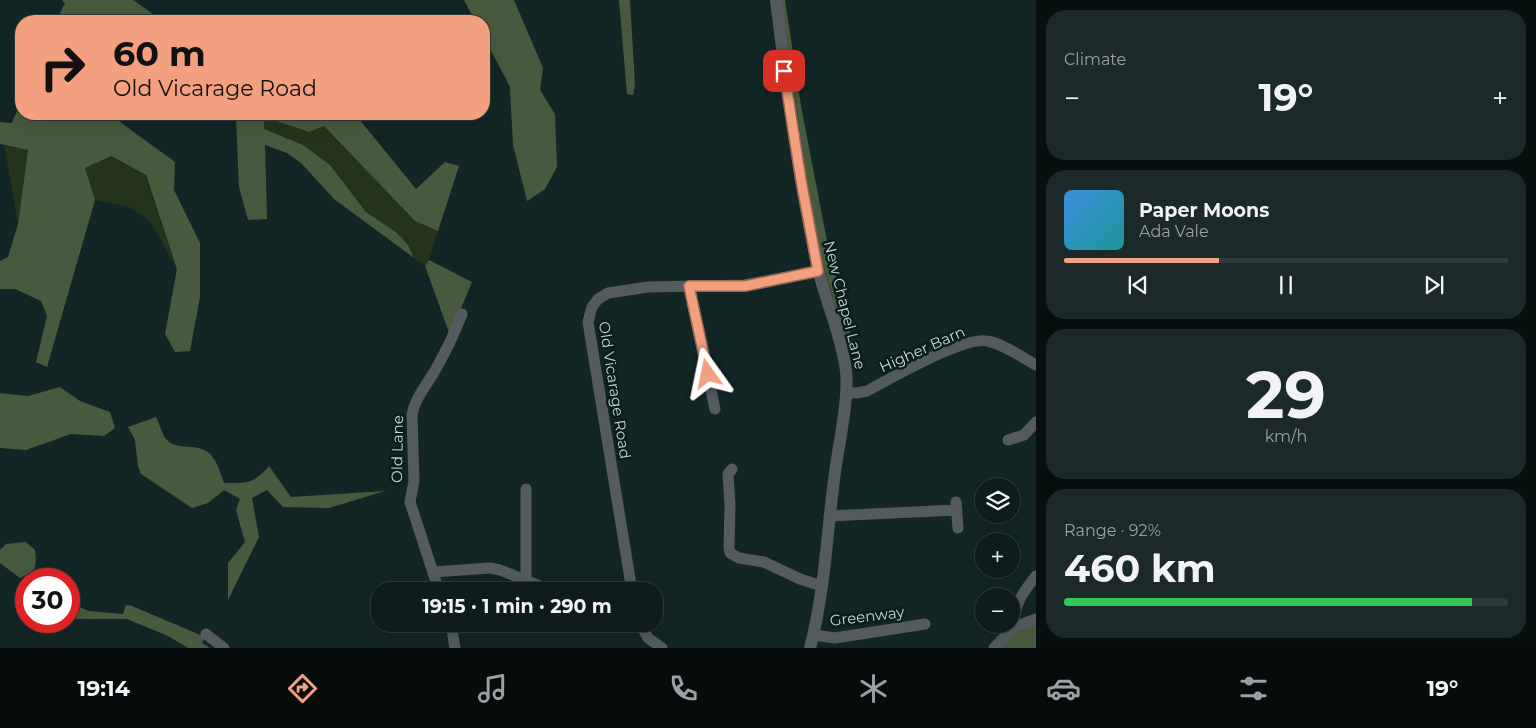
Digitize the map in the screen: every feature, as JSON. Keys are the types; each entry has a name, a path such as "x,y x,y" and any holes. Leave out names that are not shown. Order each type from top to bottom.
{"street":[{"name":"New Chapel Lane","path":"776,0 786,88 804,198 818,271 846,371 846,393 822,586 810,648"},
{"name":"Old Vicarage Road","path":"626,582 590,332 589,315 592,307 598,299 608,293 648,287 745,286 818,271"},
{"path":"689,286 715,409"},
{"name":"Old Lane","path":"436,582 410,502 414,481 412,416 413,406 434,373 462,314"},
{"name":"Higher Barn","path":"846,393 867,391 957,346 979,340 995,343 1036,365"},
{"path":"1008,440 1024,435 1036,422"},
{"path":"732,469 728,474 730,553 738,558 764,562 800,579 822,586"},
{"path":"526,489 526,580"},
{"path":"830,516 956,506 958,528"},
{"path":"433,572 490,568 531,582"},
{"path":"1020,599 1036,576"},
{"path":"1020,625 1036,619"},
{"name":"Greenway","path":"814,635 835,638 925,624"},
{"path":"452,632 455,648"},
{"path":"645,632 648,638 662,648"},
{"path":"994,648 1008,633"},
{"path":"206,634 224,648"}],"green space":[{"path":"62,0 133,0 154,15 59,15 65,3"},
{"path":"464,0 514,0 543,68 540,90 555,114 557,167 545,189 527,201 513,145 510,87 490,49 490,15 472,15"},
{"path":"619,0 630,0 635,85 633,95 627,94"},
{"path":"781,0 785,0 801,106 827,241 852,339 846,342 820,254 812,216"},
{"path":"15,116 15,120 117,120 175,162 174,190 200,243 200,297 190,351 175,352 165,334 177,269 146,175 111,156 85,168 95,200 47,367 36,362 47,316 41,301 15,289 0,289 0,261 8,257 18,224 28,150 0,144 0,122 12,123"},
{"path":"236,120 264,120 264,129 303,145 330,165 366,212 396,232 408,245 414,258 334,199 301,163 287,153 265,145 267,219 248,220 239,187"},
{"path":"264,120 273,120 309,132 324,126 415,221 438,231 429,260 425,266 414,258 408,245 396,232 366,212 330,165 303,145 264,129"},
{"path":"273,120 360,120 416,189 445,162 459,166 438,231 415,221 324,126 309,132"},
{"path":"4,145 28,150 18,224"},
{"path":"111,156 145,175 177,269 150,221 129,207 95,200 85,168"},
{"path":"429,260 472,282 450,335 425,266"},
{"path":"60,387 80,401 110,412 115,428 104,436 71,434 26,450 0,448 0,393 28,396"},
{"path":"156,417 168,441 179,446 199,448 210,454 217,464 224,483 249,481 259,476 269,466 291,497 385,491 329,508 283,507 267,490 252,498 259,537 228,600 228,563 245,542 236,510 240,499 224,490 208,503 192,508 141,474 138,466 135,440 128,427"},
{"path":"26,542 35,550 35,568 15,568 15,574 0,563 0,550 6,544"},
{"path":"126,605 132,606 205,637 202,643 210,648 188,648 168,636 127,619 80,619 80,607 89,611 123,614"},
{"path":"1036,624 1036,648 1000,648 1015,633 1020,633 1020,630"}],"route":[{"path":"708,374 689,286 745,286 818,271 801,180 784,71"}]}
